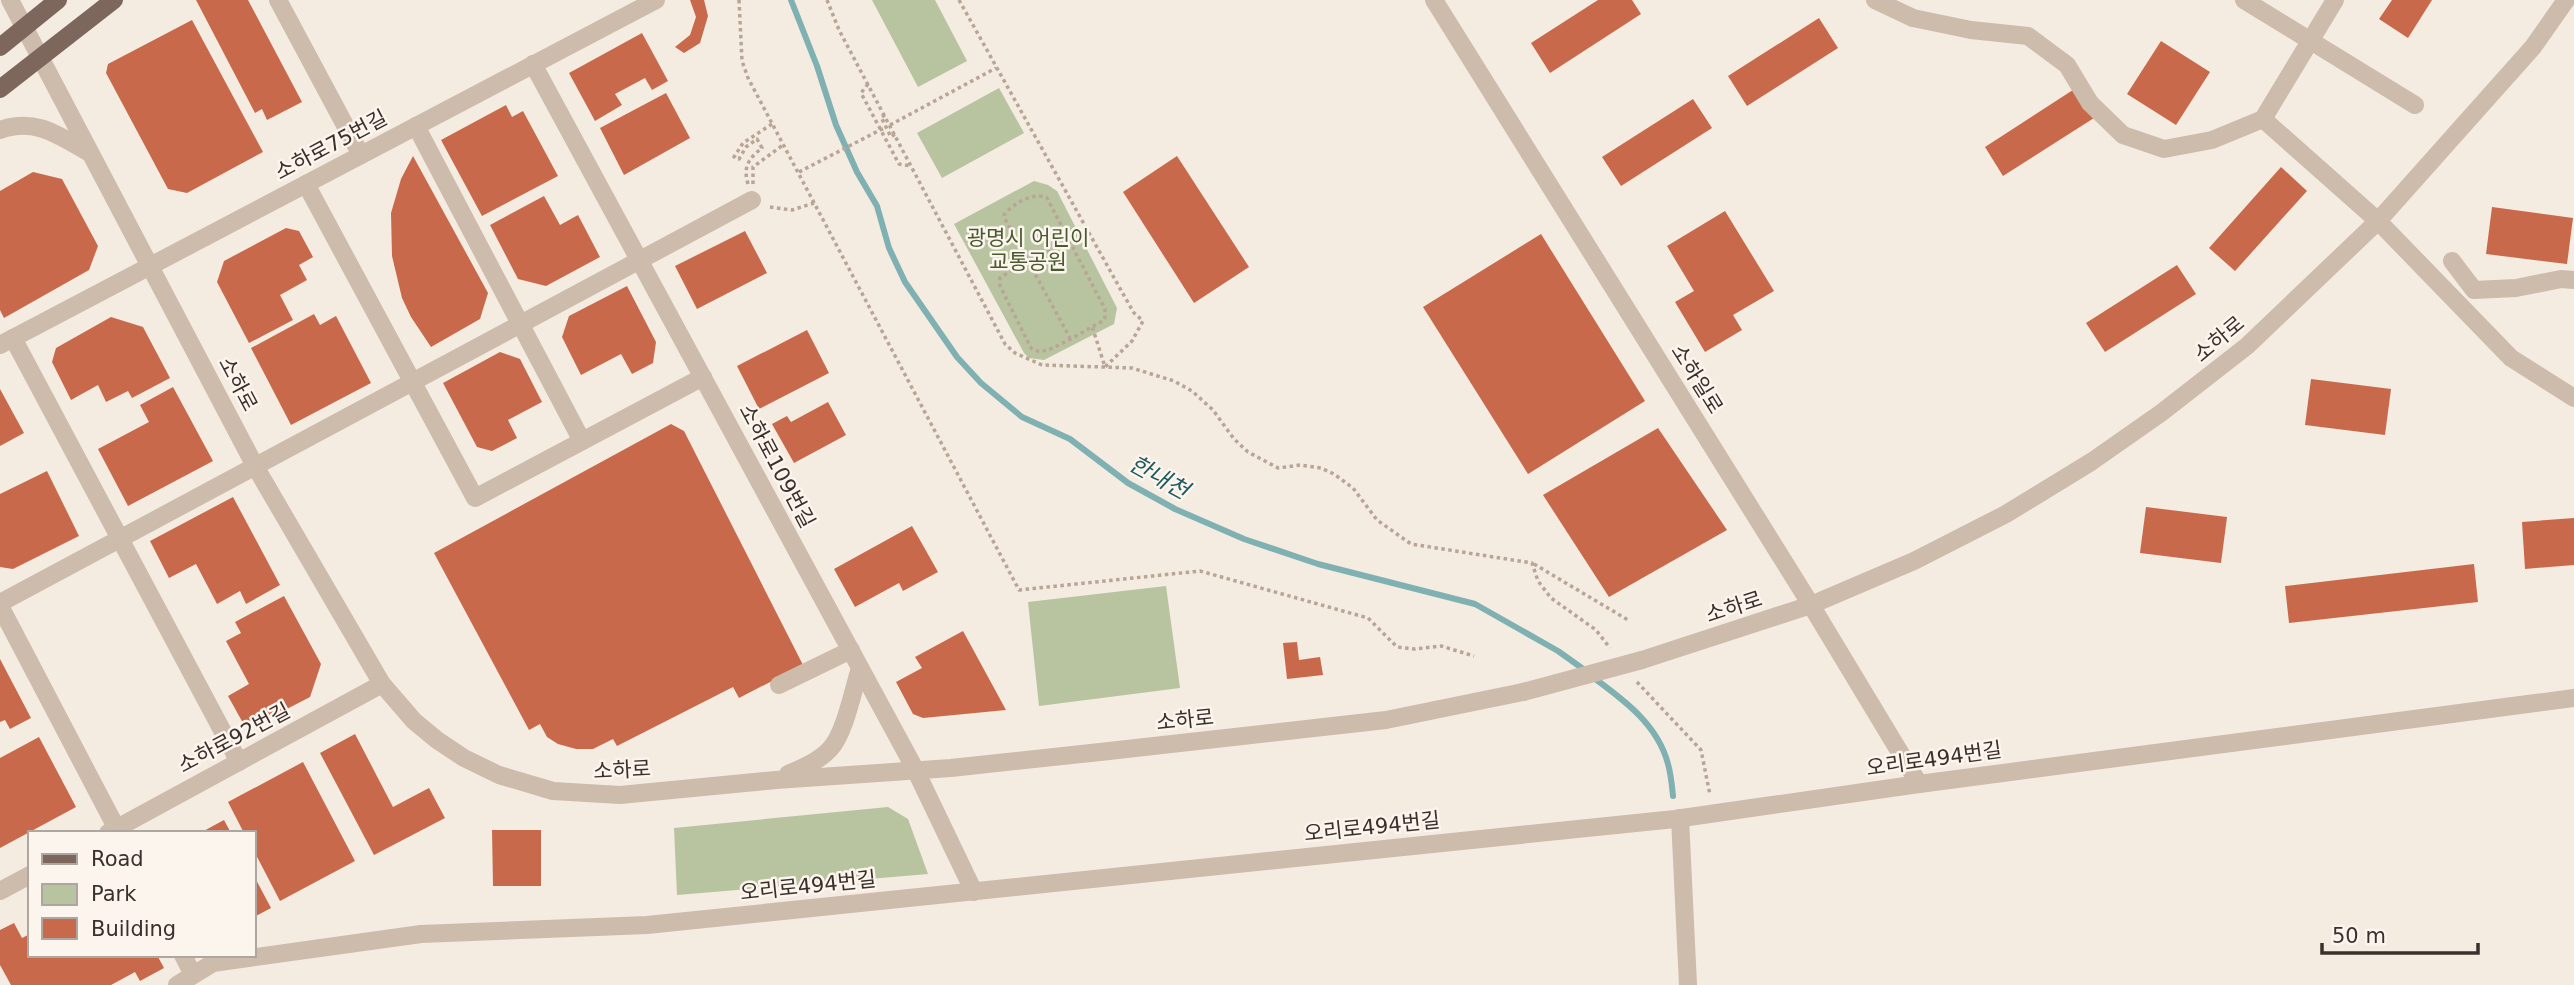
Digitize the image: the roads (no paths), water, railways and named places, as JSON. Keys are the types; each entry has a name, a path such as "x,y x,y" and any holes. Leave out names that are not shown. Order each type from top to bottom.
{"main road":[{"path":"0,47 58,0"},
{"path":"0,89 114,0"}],"street":[{"name":"소하로","path":"10,0 255,466 382,684 414,721 464,758 499,775 553,791 620,795 776,780 951,768 1386,720 1523,692 1642,660 1811,605 1914,561 2006,514 2091,462 2206,380 2247,346 2378,221 2533,47 2566,0"},
{"path":"278,0 362,155"},
{"name":"소하로75번길","path":"6,342 656,0"},
{"name":"소하일로","path":"1434,0 1811,605 1919,784"},
{"path":"1875,0 1913,18 1971,30 2028,36 2067,65 2090,103 2123,135 2164,149 2212,139 2263,119 2335,0"},
{"path":"2244,0 2415,105"},
{"name":"소하로109번길","path":"533,64 915,769 974,892"},
{"path":"2263,119 2378,221 2511,358 2574,398"},
{"path":"0,130 29,124 50,131 90,153"},
{"path":"415,127 582,441"},
{"path":"306,184 475,498 703,377"},
{"path":"114,831 0,605 752,200"},
{"path":"2452,261 2474,290 2516,288 2561,279 2574,280"},
{"path":"6,342 120,539 239,762"},
{"path":"779,685 851,650"},
{"path":"776,780 808,765 830,749 844,726 860,668"},
{"name":"소하로92번길","path":"114,831 382,684"},
{"name":"오리로494번길","path":"177,985 213,963 421,934 647,925 1647,820 1678,819 1919,784 2574,698"},
{"path":"1678,819 1688,985"},
{"path":"0,891 28,876"},
{"path":"184,957 193,975"}],"waterway":[{"name":"한내천","path":"791,0 817,66 836,125 857,172 877,206 889,248 905,282 957,357 981,383 1022,417 1070,439 1128,483 1175,509 1244,539 1318,564 1475,604 1558,651 1586,671"},
{"name":"한내천","path":"1594,678 1648,725 1668,764 1673,796"}],"park label":[{"name":"광명시 어린이 교통공원","path":"1028,250"}]}
